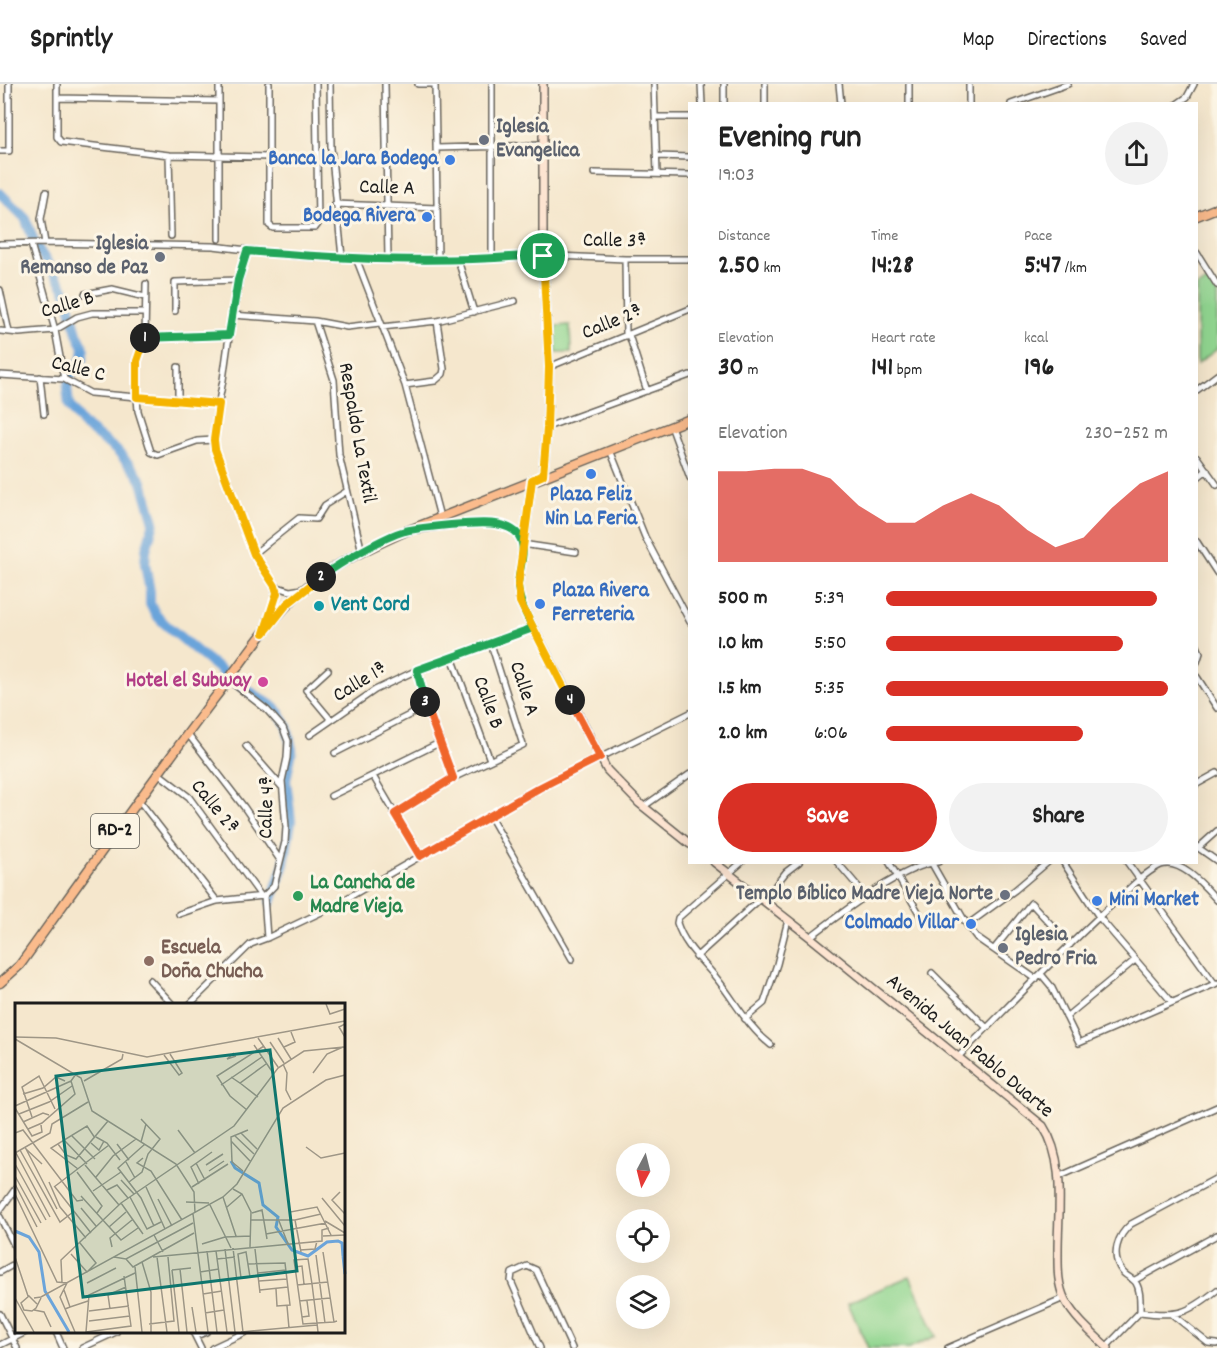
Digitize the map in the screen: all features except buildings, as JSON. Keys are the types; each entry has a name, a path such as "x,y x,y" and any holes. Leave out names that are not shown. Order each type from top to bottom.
{"main road":[{"path":"543,84 543,256 549,367 543,475"},
{"path":"1198,216 1217,208"},
{"name":"RD-2","path":"0,983 20,965 138,799 232,682 238,669 275,617 304,589 362,552 404,532 543,475 688,420"},
{"path":"532,480 522,544 518,585 520,602 607,770 643,807 688,842"},
{"name":"Avenida Juan Pablo Duarte","path":"716,864 959,1056 1043,1126 1054,1151 1058,1177 1058,1273 1064,1298 1077,1319 1107,1347"}],"street":[{"path":"0,151 9,151 9,84"},
{"path":"57,84 57,137 61,142 169,155 269,157"},
{"path":"219,84 219,239"},
{"path":"269,84 269,225 273,228 316,227 318,224 316,84"},
{"path":"330,84 331,148 342,257"},
{"path":"385,84 388,260"},
{"path":"418,84 435,84 438,260"},
{"path":"492,84 492,258"},
{"path":"654,84 657,174"},
{"path":"702,84 702,102"},
{"path":"724,84 724,102"},
{"path":"765,84 765,102"},
{"path":"839,84 841,102"},
{"path":"909,84 909,102"},
{"path":"969,84 969,102"},
{"path":"1017,102 1068,84"},
{"path":"1180,102 1187,97 1194,84"},
{"path":"57,98 219,101"},
{"path":"0,107 9,107"},
{"path":"655,117 688,117"},
{"path":"437,148 542,145"},
{"path":"169,155 171,236"},
{"path":"656,156 688,157"},
{"path":"594,173 688,175"},
{"path":"44,243 41,219 46,192"},
{"name":"Calle A","path":"335,204 437,208"},
{"name":"Calle 3ª","path":"0,244 213,246 247,251 388,260 458,260 543,256 688,259"},
{"path":"31,244 55,330 64,379"},
{"path":"247,251 238,280 214,440 215,449 254,554 275,586 276,598 264,633"},
{"path":"1198,255 1217,285"},
{"path":"356,258 405,385 440,517"},
{"path":"625,259 627,335 647,391"},
{"path":"458,260 474,312"},
{"path":"175,311 175,282 238,280"},
{"path":"146,284 145,338 137,361 137,397 138,411 151,452 164,454 197,441 214,440"},
{"path":"85,294 112,289 145,297"},
{"path":"0,290 9,332"},
{"path":"232,315 315,321 347,327 437,321 515,301"},
{"name":"Calle 2ª","path":"549,367 688,310"},
{"name":"Calle B","path":"0,332 55,330 77,317 103,312 145,313"},
{"name":"Respaldo La Textil","path":"315,321 334,380 339,455 362,552"},
{"path":"405,385 435,381 443,374 437,321"},
{"path":"145,338 229,335"},
{"path":"178,366 178,400"},
{"name":"Calle C","path":"0,375 64,379 90,393 219,404"},
{"path":"1198,389 1217,375"},
{"path":"547,428 688,376"},
{"path":"40,377 44,414"},
{"path":"671,426 688,473"},
{"path":"610,450 645,537 688,618"},
{"path":"1198,458 1217,485"},
{"path":"1198,476 1207,470"},
{"path":"254,554 299,518 316,519 325,505 347,491"},
{"path":"404,532 456,525 495,523 512,529 519,536 522,544 576,552"},
{"path":"1198,544 1217,573"},
{"path":"275,586 290,591 304,589"},
{"name":"Calle 1ª","path":"310,735 375,690 417,670 533,628"},
{"name":"Calle A","path":"490,760 524,743 491,644"},
{"name":"Calle B","path":"453,657 490,760"},
{"path":"328,670 306,690 331,720"},
{"path":"417,670 427,706 453,778"},
{"path":"1198,679 1217,708"},
{"name":"Calle 4ª","path":"232,682 267,710 283,728 289,748 282,787 286,827 274,886 263,896"},
{"path":"335,753 427,706"},
{"path":"194,1003 251,944 330,908 539,788 688,714"},
{"path":"188,734 244,807 280,860"},
{"path":"331,796 440,743"},
{"path":"246,746 282,787"},
{"path":"395,814 453,778 490,760"},
{"name":"Calle 2ª","path":"158,773 189,797 263,896"},
{"path":"1198,783 1217,773"},
{"path":"643,807 688,775"},
{"path":"373,776 420,856"},
{"path":"138,799 217,901"},
{"path":"490,816 572,959"},
{"path":"1217,831 1198,848 1217,861"},
{"path":"740,864 678,918 677,926 696,957 718,980 745,1019 771,1045"},
{"path":"696,957 762,900 786,872 796,864"},
{"path":"839,864 867,897"},
{"path":"890,864 923,920"},
{"path":"810,937 897,878 930,864"},
{"path":"933,864 967,925 977,938 1039,976 1051,986 1079,1043 1216,984 1128,864"},
{"path":"967,925 1046,864"},
{"path":"1063,864 1099,917 1171,1002"},
{"path":"959,1056 1099,917 1139,880 1162,865 1185,869 1217,899"},
{"path":"179,914 217,901 263,896 267,938"},
{"path":"994,949 1031,903 1070,945"},
{"path":"745,1019 764,1003 788,920"},
{"path":"1066,1017 1135,960"},
{"path":"932,973 987,1028"},
{"path":"150,980 170,1003"},
{"path":"1058,1177 1217,1107"},
{"path":"1107,1347 1140,1312 1138,1286 1135,1280 1123,1273 1119,1265 1117,1246 1122,1231 1217,1178"},
{"path":"0,1210 15,1189"},
{"path":"0,1217 15,1247"},
{"path":"1135,1280 1217,1235"},
{"path":"0,1272 15,1264"},
{"path":"540,1348 511,1281 512,1273 527,1266 536,1270 572,1348"},
{"path":"1140,1312 1173,1315 1199,1304 1217,1290"},
{"path":"948,1348 1064,1298"},
{"path":"0,1314 17,1348"},
{"path":"1173,1315 1208,1343 1217,1344"},
{"path":"0,1345 24,1333"},
{"path":"56,1333 63,1348"},
{"path":"82,1348 114,1333"},
{"path":"212,1348 244,1333"},
{"path":"194,1334 201,1348"}],"green space":[{"path":"1209,280 1217,291 1217,349 1198,363 1198,286"},
{"path":"570,325 571,353 556,353 556,326"},
{"path":"910,1276 936,1336 909,1348 868,1348 848,1303"}],"waterway":[{"path":"0,193 25,218 35,244 66,293 77,333 84,348 83,359 70,375 67,388 69,405 82,424 116,450 142,482 154,522 146,550 145,564 150,604 156,615 199,653 234,681 277,709 287,726 292,750 286,780 291,821 284,864 271,902"}],"place":[{"name":"Iglesia Evangelica","path":"484,140"},
{"name":"Banca la Jara Bodega","path":"450,160"},
{"name":"Bodega Rivera","path":"427,217"},
{"name":"Iglesia Remanso de Paz","path":"160,257"},
{"name":"Plaza Feliz Nin La Feria","path":"591,474"},
{"name":"Plaza Rivera Ferreteria","path":"540,604"},
{"name":"Vent Cord","path":"319,606"},
{"name":"Hotel el Subway","path":"263,682"},
{"name":"Templo Bíblico Madre Vieja Norte","path":"1005,895"},
{"name":"La Cancha de Madre Vieja","path":"298,896"},
{"name":"Mini Market","path":"1097,901"},
{"name":"Colmado Villar","path":"971,924"},
{"name":"Iglesia Pedro Fria","path":"1003,948"},
{"name":"Escuela Doña Chucha","path":"149,961"}],"route":[{"path":"543,256 458,260 388,260 247,251 238,280 229,335 145,338 137,361 137,397 219,404 215,449 254,554 275,586 277,593 264,633 275,617 304,589 362,552 404,532 456,525 495,523 512,529 519,536 522,544 518,585 520,602 533,628 491,644 417,670 427,706 453,778 395,814 420,856 539,788 600,757 520,602 518,585 532,480 543,475 547,428 549,367 543,256"}]}
